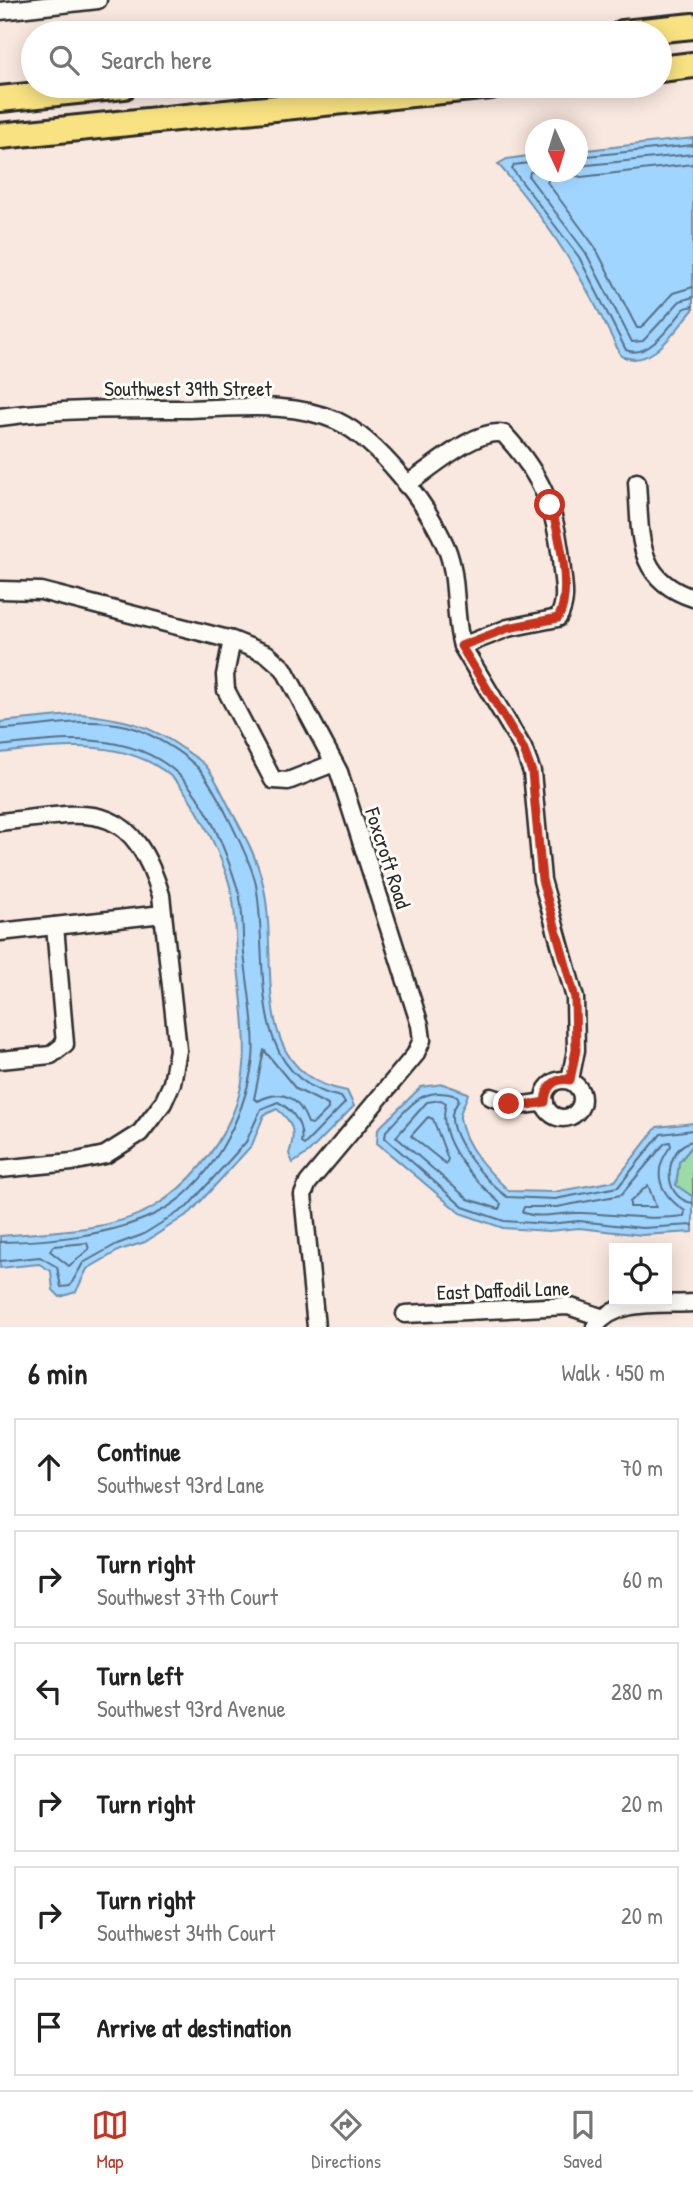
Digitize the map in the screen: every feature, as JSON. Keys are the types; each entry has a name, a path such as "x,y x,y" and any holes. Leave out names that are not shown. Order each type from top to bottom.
{"highway":[{"path":"672,28 693,26"},
{"path":"672,68 693,65"},
{"path":"0,99 21,97"},
{"path":"0,136 373,98"}],"street":[{"path":"0,11 98,0"},
{"name":"Southwest 39th Street","path":"0,417 52,410 284,409 337,421 370,440 389,460 447,549 453,571 461,646"},
{"path":"407,485 480,435 490,432 504,433 518,449 550,505 559,529 565,601 558,618 508,628 461,646 523,748 532,772 542,880 575,998 576,1050 570,1080"},
{"path":"636,482 641,539 653,576 673,592 693,598"},
{"name":"Foxcroft Road","path":"0,590 41,591 232,640 267,654 284,669 334,763 418,1018 422,1040 415,1055 308,1183 303,1195 316,1327"},
{"path":"232,640 225,676 226,690 273,780 288,781 334,763"},
{"path":"0,822 87,814 120,824 134,836 156,877 163,914 178,1050 172,1083 163,1103 140,1133 105,1155 72,1163 0,1169"},
{"path":"0,932 163,914"},
{"path":"0,1060 51,1055 65,1044 55,926"},
{"path":"570,1080 580,1092 582,1100 575,1115 561,1119 548,1110 545,1102 549,1086 555,1081 570,1080"},
{"path":"491,1097 517,1107 545,1102"},
{"path":"598,1322 614,1309 629,1306 693,1303"},
{"name":"East Daffodil Lane","path":"405,1314 568,1307 598,1322"}],"green space":[{"path":"693,1145 693,1197 676,1186 679,1162"}],"water":[{"path":"693,138 693,310 662,346 643,358 621,356 567,256 518,187 498,164 507,159 525,156 525,182 588,182 588,150"},
{"path":"81,714 123,721 160,734 210,771 249,845 262,880 267,909 273,1006 279,1036 292,1061 314,1080 347,1091 354,1106 308,1153 293,1163 289,1154 293,1134 287,1119 277,1109 264,1115 252,1145 191,1212 145,1242 120,1250 87,1269 76,1292 60,1297 53,1290 51,1271 39,1264 0,1268 0,1236 100,1226 138,1215 167,1198 190,1178 218,1142 239,1096 245,1057 235,919 229,882 209,833 182,788 154,765 112,750 67,747 0,753 0,722"},
{"path":"443,1084 468,1093 460,1115 462,1129 472,1149 509,1191 554,1192 615,1181 657,1127 693,1123 693,1145 679,1162 676,1185 693,1197 693,1232 642,1235 579,1228 549,1231 503,1228 460,1213 377,1143 378,1129 421,1087"}],"route":[{"path":"509,1104 517,1107 545,1102 549,1086 555,1081 570,1080 576,1050 575,998 571,975 542,880 532,772 523,748 461,646 508,628 548,622 558,618 563,611 565,601 559,529 550,505"}]}
